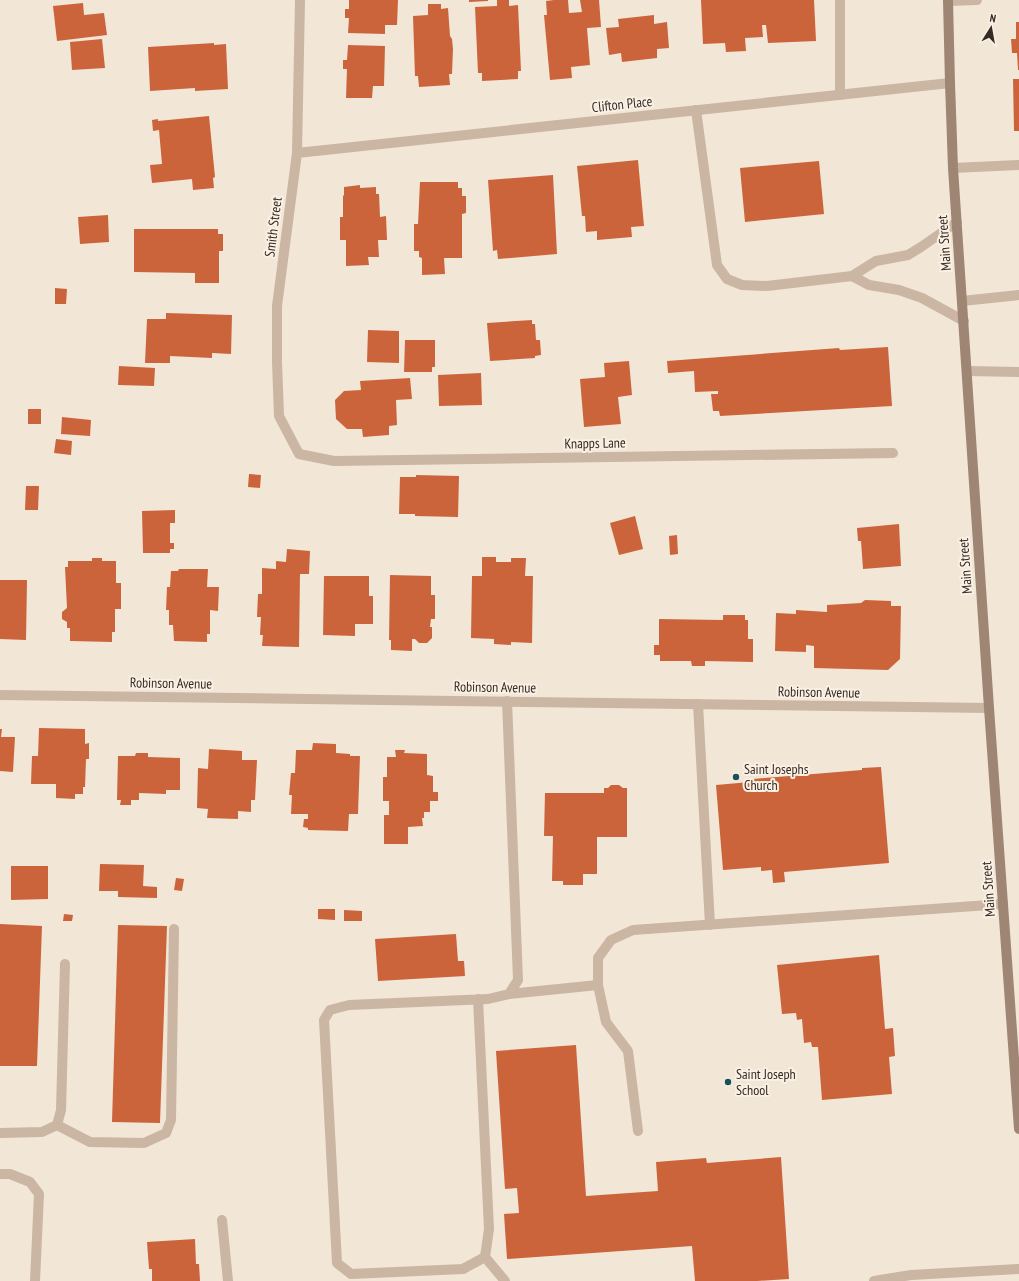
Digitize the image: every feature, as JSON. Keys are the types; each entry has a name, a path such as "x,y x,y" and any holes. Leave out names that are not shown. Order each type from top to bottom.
{"main road":[{"name":"Main Street","path":"948,1 953,168 1019,1130"}],"street":[{"name":"Smith Street","path":"299,454 279,416 276,362 277,306 297,153 300,0"},
{"path":"840,0 840,95"},
{"path":"948,1 977,0"},
{"name":"Clifton Place","path":"297,153 950,83"},
{"path":"696,110 717,265 727,279 742,285 767,286 852,276 876,261 908,255 957,222"},
{"path":"953,168 1019,166"},
{"path":"852,276 869,285 899,290 922,298 964,321"},
{"path":"962,301 1019,294"},
{"path":"967,371 1019,372"},
{"name":"Knapps Lane","path":"299,454 334,461 893,453"},
{"name":"Robinson Avenue","path":"0,695 989,708"},
{"path":"507,701 518,980 509,994"},
{"path":"698,704 710,925"},
{"path":"638,1131 628,1051 606,1022 598,985 598,958 611,940 633,930 1003,904"},
{"path":"57,1125 90,1142 144,1143 166,1133 171,1120 174,929"},
{"path":"0,1133 42,1132 57,1125 62,1110 65,964"},
{"path":"486,1257 463,1269 377,1274 351,1274 337,1263 324,1020 330,1010 349,1005 488,999 509,994 598,985"},
{"path":"478,999 489,1229 486,1257 505,1281"},
{"path":"0,1174 10,1174 30,1182 38,1194 35,1281"},
{"path":"222,1220 228,1281"},
{"path":"874,1281 911,1275 1019,1269"}],"building":[{"path":"349,0 398,0 397,25 385,25 385,34 348,33 349,18 345,18 345,9 349,9"},
{"path":"469,0 488,0 488,1 469,2"},
{"path":"497,0 509,0 509,6 518,5 521,71 518,71 518,79 482,81 482,73 478,73 475,7 497,6"},
{"path":"568,0 569,13 582,12 580,0 599,0 601,27 587,28 590,65 571,67 572,78 550,80 544,15 547,15 546,1"},
{"path":"701,0 814,0 816,41 768,43 766,25 762,25 763,37 745,38 746,51 726,52 725,43 703,44"},
{"path":"83,3 84,15 104,13 107,35 57,41 53,6"},
{"path":"428,4 441,4 441,9 448,8 450,36 452,39 453,49 452,74 449,74 450,85 419,87 418,76 415,76 413,16 428,15"},
{"path":"654,15 654,24 667,22 669,48 657,49 657,58 622,62 621,53 609,55 606,28 619,27 618,19"},
{"path":"1016,22 1019,22 1019,70 1017,53 1012,53 1011,39 1016,39"},
{"path":"102,39 105,68 72,70 70,42"},
{"path":"214,43 214,45 226,44 228,89 195,91 195,88 150,91 148,47"},
{"path":"348,45 385,46 384,86 373,86 372,98 346,98 347,69 343,69 343,60 347,60"},
{"path":"1013,79 1019,79 1019,131 1014,131"},
{"path":"209,116 215,177 213,178 214,188 193,190 192,179 152,183 150,165 162,164 159,130 153,131 152,120 158,119 158,121"},
{"path":"638,160 644,226 631,227 632,237 597,240 597,231 586,232 585,216 582,216 577,166"},
{"path":"819,161 824,214 745,222 740,168"},
{"path":"553,175 557,254 498,259 497,250 493,251 488,180"},
{"path":"420,182 458,182 458,188 462,188 462,196 466,196 466,213 462,214 462,258 444,258 445,274 422,275 422,258 419,257 419,251 414,251 414,224 418,224"},
{"path":"360,185 360,188 376,187 376,194 379,194 380,217 386,216 387,240 378,240 379,257 368,257 369,265 346,266 346,240 340,240 340,217 343,217 344,187"},
{"path":"108,215 109,242 80,244 78,217"},
{"path":"134,229 218,229 218,234 223,234 223,251 219,251 219,283 195,283 195,273 134,272"},
{"path":"55,288 67,289 66,304 55,304"},
{"path":"166,313 232,315 231,354 212,353 212,358 170,356 170,363 145,363 147,319 166,319"},
{"path":"532,320 532,324 535,324 536,340 540,340 541,355 535,356 535,358 490,361 487,323"},
{"path":"368,330 399,331 399,363 367,362"},
{"path":"405,340 435,340 435,367 432,367 432,372 404,372"},
{"path":"888,347 892,406 720,416 719,411 713,411 711,394 718,394 718,391 695,392 694,371 668,373 667,361 839,348 840,350"},
{"path":"629,361 632,395 618,397 621,424 584,427 580,379 605,377 604,363"},
{"path":"119,366 155,368 154,386 118,385"},
{"path":"481,373 482,405 439,406 438,375"},
{"path":"410,378 412,399 396,400 397,425 389,426 389,435 363,437 362,429 347,429 336,419 335,400 344,391 361,390 360,381"},
{"path":"28,409 41,409 41,424 28,424"},
{"path":"62,417 91,420 90,436 61,434"},
{"path":"56,439 72,441 71,455 54,453"},
{"path":"249,474 261,475 260,488 248,487"},
{"path":"416,475 459,476 458,517 399,514 400,477 416,477"},
{"path":"26,486 39,486 38,510 25,510"},
{"path":"175,510 175,523 170,523 170,543 174,543 174,549 170,549 170,553 143,553 142,511"},
{"path":"635,516 643,549 619,555 610,523"},
{"path":"899,524 901,566 863,569 861,541 858,541 857,528"},
{"path":"677,535 678,554 670,555 669,536"},
{"path":"287,549 310,551 309,574 300,574 299,647 262,646 263,635 260,635 261,617 257,617 258,594 262,594 262,568 276,569 276,561 286,562"},
{"path":"482,557 496,557 496,562 511,562 511,558 526,558 525,576 533,576 532,643 511,642 511,645 494,644 494,639 471,638 472,576 482,576"},
{"path":"92,558 102,558 102,561 116,561 116,583 121,583 121,609 115,609 115,632 112,632 112,642 70,641 70,628 67,628 67,622 62,619 62,612 67,608 65,567 68,567 68,561 92,561"},
{"path":"179,569 208,569 207,587 219,587 218,611 210,610 210,634 207,634 207,642 174,641 173,625 169,625 169,610 166,610 167,587 170,587 171,571 178,571"},
{"path":"390,575 431,576 431,595 435,595 435,619 431,619 430,627 432,627 432,638 427,643 419,643 415,639 412,639 412,651 391,650 391,640 389,640"},
{"path":"324,576 369,576 369,596 373,596 373,624 355,624 355,636 323,635"},
{"path":"0,580 27,580 26,640 0,639"},
{"path":"865,600 891,601 891,606 901,606 900,659 888,670 814,668 814,646 806,645 806,652 775,651 776,613 796,614 796,610 827,612 827,605 861,603"},
{"path":"723,615 745,615 745,620 748,620 748,639 753,639 753,662 705,661 705,666 692,666 691,661 660,661 660,655 654,655 654,645 659,645 659,619 723,620"},
{"path":"39,728 85,729 85,744 89,743 89,759 86,759 85,787 83,787 83,794 75,794 75,799 56,798 56,784 31,784 32,756 38,756"},
{"path":"0,729 2,729 1,737 15,737 13,772 0,771"},
{"path":"313,743 336,744 336,753 350,754 350,756 360,756 358,814 349,814 348,831 308,830 308,828 303,827 304,819 308,819 308,814 291,814 292,795 289,795 291,773 295,773 296,750 312,750"},
{"path":"209,749 242,751 242,760 257,760 255,800 251,800 251,812 238,811 238,819 207,818 208,809 197,808 198,768 208,769"},
{"path":"395,750 405,750 404,753 427,754 427,775 433,776 433,792 438,792 438,801 430,801 430,812 424,812 424,818 422,818 423,826 408,827 408,844 384,844 384,815 389,815 389,801 383,801 383,777 387,777 387,757 396,757"},
{"path":"136,753 148,753 148,757 180,758 180,790 166,790 166,794 139,793 139,800 131,800 131,805 120,805 121,800 117,800 118,756 135,756"},
{"path":"881,767 889,863 784,872 785,882 773,883 772,870 761,871 761,867 723,870 716,785 750,782 753,781 753,779 862,770 862,768"},
{"path":"611,785 619,785 623,788 627,788 627,837 597,837 597,874 583,874 583,885 563,885 563,881 552,881 553,836 544,836 545,793 604,793 604,788 608,788"},
{"path":"100,864 144,865 143,886 157,887 157,898 118,897 118,891 99,891"},
{"path":"11,866 48,866 48,899 11,900"},
{"path":"176,878 184,879 182,891 174,890"},
{"path":"318,909 335,909 335,920 318,919"},
{"path":"344,910 362,911 362,921 344,921"},
{"path":"64,914 73,915 72,921 63,921"},
{"path":"0,924 42,926 37,1066 0,1066"},
{"path":"118,925 167,926 160,1123 112,1122"},
{"path":"456,934 458,961 464,961 465,976 378,981 375,939"},
{"path":"879,955 885,1029 893,1028 895,1056 889,1057 892,1094 822,1100 818,1047 812,1047 811,1042 804,1043 802,1019 797,1020 796,1013 782,1014 777,965"},
{"path":"576,1045 586,1196 658,1191 656,1162 706,1158 707,1163 781,1157 789,1279 757,1281 695,1281 692,1246 507,1259 504,1214 519,1213 517,1188 505,1189 496,1051"},
{"path":"195,1239 196,1264 199,1264 200,1281 152,1281 152,1269 149,1269 147,1242"}],"place":[{"name":"Saint Josephs Church","path":"736,777"},
{"name":"Saint Joseph School","path":"728,1082"}]}
